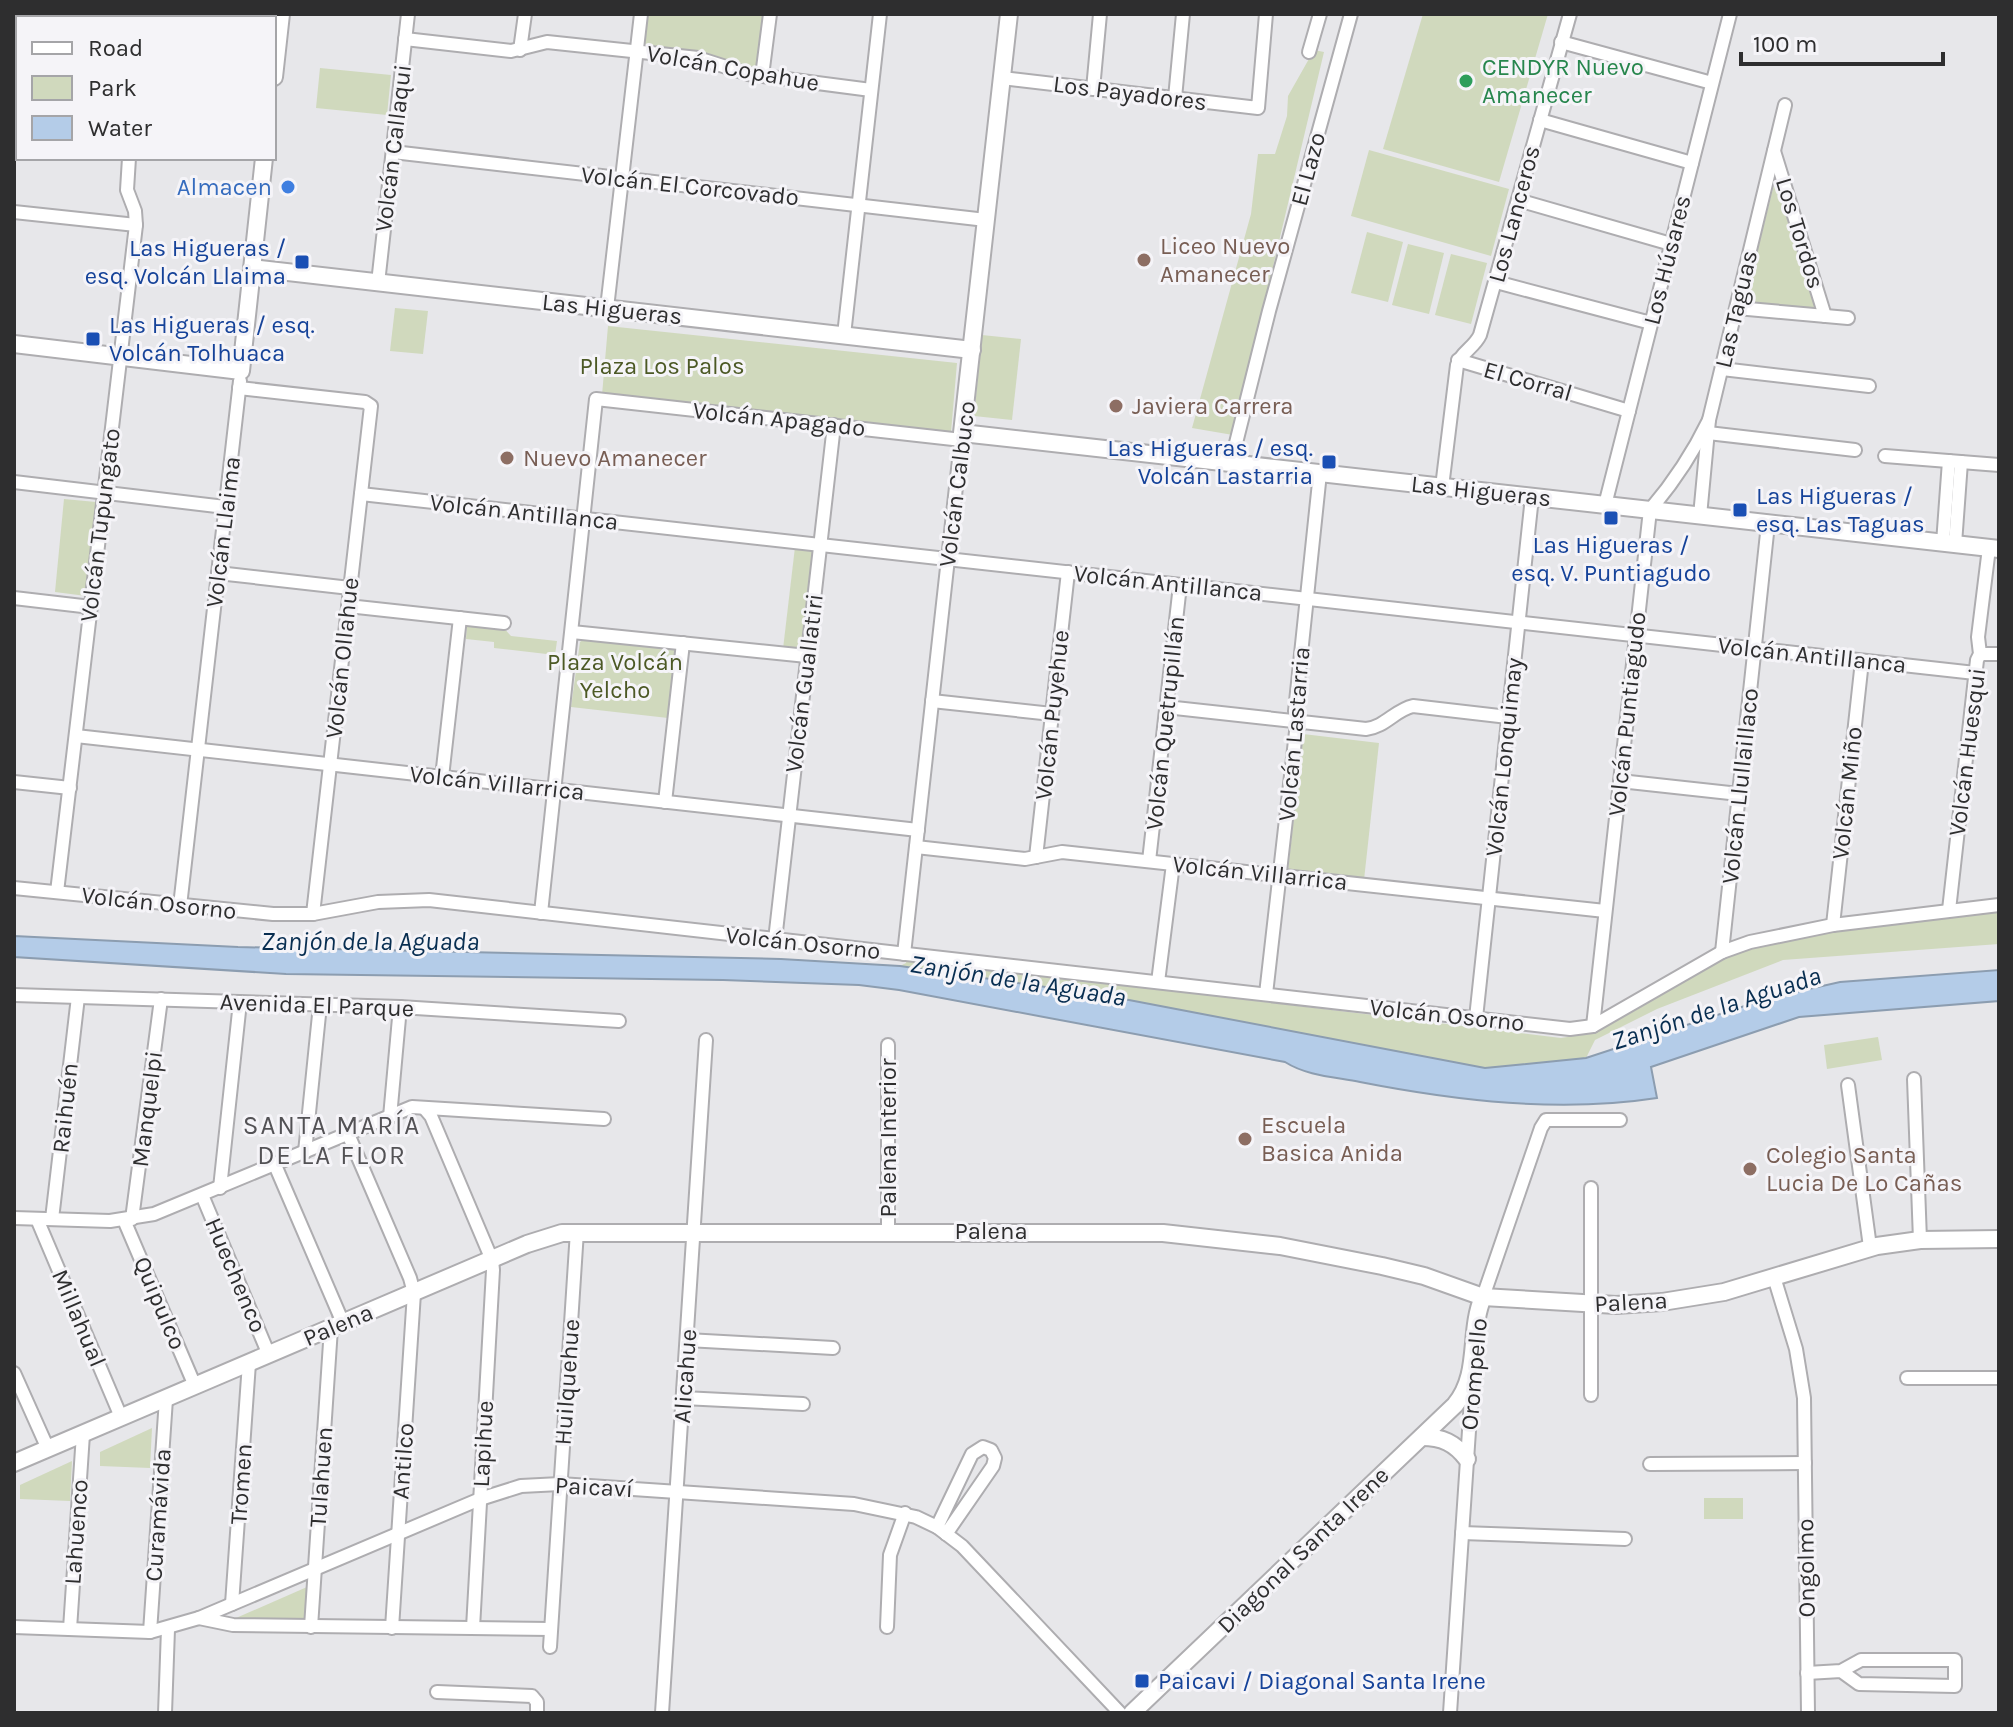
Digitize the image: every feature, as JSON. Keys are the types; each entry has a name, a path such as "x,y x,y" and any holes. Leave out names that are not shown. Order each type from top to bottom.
{"street":[{"path":"276,59 281,14"},
{"name":"Volcán Callaqui","path":"378,283 408,14"},
{"path":"520,50 525,14"},
{"path":"607,308 641,14"},
{"path":"762,76 770,14"},
{"path":"844,335 880,14"},
{"name":"Volcán Calbuco","path":"904,954 1009,14"},
{"path":"1093,89 1100,14"},
{"path":"1175,98 1183,14"},
{"name":"Los Payadores","path":"1002,78 1258,108 1266,14"},
{"path":"1309,52 1320,14"},
{"name":"El Lazo","path":"1231,463 1269,311 1351,14"},
{"name":"Los Lanceros","path":"1458,360 1477,342 1570,14"},
{"name":"Los Húsares","path":"1605,505 1730,14"},
{"name":"Volcán Copahue","path":"405,39 511,51 547,42 698,58 762,76 871,90"},
{"path":"1561,42 1712,83"},
{"name":"Las Taguas","path":"1700,516 1709,427 1785,105"},
{"path":"1540,120 1692,163"},
{"name":"Los Tordos","path":"1774,151 1825,316"},
{"name":"Volcán El Corcovado","path":"393,152 986,220"},
{"name":"Volcán Tupungato","path":"57,892 136,225 135,211 127,190 129,160"},
{"name":"Volcán Llaima","path":"180,906 264,160"},
{"path":"1518,200 1671,244"},
{"path":"14,212 136,225"},
{"name":"Las Higueras","path":"252,268 972,350"},
{"path":"1496,282 1651,323"},
{"path":"1737,308 1848,318"},
{"path":"14,344 120,357 240,379"},
{"name":"El Corral","path":"1442,487 1458,360 1629,411"},
{"path":"1722,369 1869,386"},
{"name":"Volcán Ollahue","path":"240,379 370,404 313,914"},
{"name":"Volcán Apagado","path":"582,518 596,399 962,436"},
{"name":"Volcán Guallatiri","path":"775,940 834,425"},
{"path":"1650,510 1709,427 1855,450"},
{"name":"Las Higueras","path":"962,436 1231,463 1994,549"},
{"path":"1885,456 1999,465"},
{"path":"1949,544 1955,462"},
{"name":"Volcán Lastarria","path":"1266,994 1297,723 1295,711 1320,473"},
{"path":"14,482 225,507"},
{"name":"Volcán Antillanca","path":"361,494 1975,673"},
{"name":"Volcán Lonquimay","path":"1476,1018 1532,497"},
{"name":"Volcán Puntiagudo","path":"1593,1026 1650,510"},
{"path":"541,913 582,518"},
{"name":"Volcán Llullaillaco","path":"1722,952 1768,524"},
{"name":"Volcán Huesqui","path":"1949,910 1975,673 1980,654 1978,637 1994,549"},
{"name":"Volcán Puyehue","path":"1036,857 1068,572"},
{"path":"218,573 350,588"},
{"name":"Volcán Quetrupillán","path":"1149,861 1180,585"},
{"path":"14,598 91,607"},
{"path":"348,606 504,623"},
{"path":"442,777 460,618"},
{"path":"572,632 807,656"},
{"path":"665,802 683,643"},
{"path":"1980,654 1999,654"},
{"name":"Volcán Miño","path":"1833,925 1862,661"},
{"path":"932,701 1052,714"},
{"path":"1166,707 1371,729 1404,708 1413,706 1508,717"},
{"name":"Volcán Villarrica","path":"76,736 918,830"},
{"path":"1620,781 1739,794"},
{"path":"14,782 70,788"},
{"name":"Volcán Villarrica","path":"916,847 1025,859 1058,851 1605,911"},
{"name":"Volcán Quetrupillán","path":"1158,982 1173,864"},
{"name":"Volcán Osorno","path":"14,888 273,914 313,914 378,902 429,900 1570,1029 1593,1026 1722,952 1782,934 1999,905"},
{"name":"Avenida El Parque","path":"14,995 400,1007 619,1021"},
{"name":"Raihuén","path":"52,1219 78,997"},
{"name":"Manquelpi","path":"128,1220 161,999"},
{"path":"220,1188 240,1002"},
{"path":"305,1152 320,1005"},
{"path":"390,1117 400,1007"},
{"name":"Alicahue","path":"662,1713 706,1040"},
{"name":"Palena Interior","path":"888,1045 888,1232"},
{"path":"1914,1079 1920,1240"},
{"path":"1848,1085 1870,1247"},
{"path":"14,1218 128,1220 165,1210 412,1107 604,1119"},
{"path":"425,1109 431,1116 492,1260"},
{"name":"Orompello","path":"1450,1713 1471,1401 1469,1383 1478,1313 1546,1120 1620,1120"},
{"path":"348,1134 414,1293"},
{"path":"275,1165 337,1326"},
{"path":"1591,1188 1591,1395"},
{"name":"Huechenco","path":"202,1195 269,1355"},
{"name":"Millahual","path":"37,1219 121,1417"},
{"name":"Quipulco","path":"128,1220 195,1386"},
{"name":"Palena","path":"14,1463 548,1236 577,1231 1126,1232 1200,1236 1280,1246 1390,1267 1483,1297 1592,1305 1693,1298 1870,1247 1920,1240 1999,1239"},
{"name":"Huilquehue","path":"550,1647 577,1231"},
{"name":"Lapihue","path":"473,1628 492,1260"},
{"name":"Ongolmo","path":"1774,1277 1801,1373 1808,1713"},
{"name":"Antilco","path":"392,1628 414,1293"},
{"name":"Tulahuen","path":"311,1627 337,1326"},
{"path":"687,1340 833,1348"},
{"name":"Tromen","path":"232,1604 249,1363"},
{"path":"14,1373 48,1449"},
{"path":"1907,1378 1999,1378"},
{"name":"Diagonal Santa Irene","path":"1132,1713 1455,1405 1469,1383"},
{"path":"683,1398 803,1404"},
{"name":"Curamávida","path":"150,1632 166,1399"},
{"name":"Lahuenco","path":"70,1629 83,1434"},
{"path":"1422,1437 1445,1440 1456,1446 1467,1459"},
{"path":"983,1447 991,1450 995,1458 993,1466 942,1530 972,1454 983,1447"},
{"path":"1650,1464 1805,1463"},
{"name":"Paicaví","path":"14,1627 150,1632 168,1629 480,1499 521,1486 560,1484 854,1504 905,1513 942,1530 977,1561 1120,1713"},
{"path":"887,1627 890,1555 905,1513"},
{"path":"1462,1533 1625,1539"},
{"path":"199,1618 233,1625 551,1629"},
{"path":"165,1713 168,1629"},
{"path":"1807,1673 1841,1671 1861,1660 1955,1660 1955,1686 1859,1684 1841,1671"},
{"path":"437,1692 532,1696 537,1702 537,1713"}],"green space":[{"path":"645,14 765,14 759,71 642,46"},
{"name":"CENDYR Nuevo Amanecer","path":"1423,14 1548,14 1499,182 1383,149"},
{"path":"1314,50 1324,52 1233,435 1192,428 1251,214 1258,154 1275,154 1287,116 1288,96"},
{"path":"320,68 391,75 387,115 316,108"},
{"path":"1369,150 1509,189 1491,256 1351,216"},
{"path":"1776,177 1816,309 1744,302"},
{"path":"1367,232 1403,242 1388,302 1351,293"},
{"path":"1408,244 1444,253 1429,314 1392,305"},
{"path":"1451,254 1487,263 1471,324 1435,315"},
{"path":"395,308 428,311 423,354 390,351"},
{"name":"Plaza Los Palos","path":"608,326 957,363 951,432 602,395"},
{"path":"982,335 1021,339 1012,420 974,416"},
{"path":"64,499 96,502 86,596 55,592"},
{"path":"795,547 815,553 803,647 796,650 783,649"},
{"path":"467,623 502,626 511,636 557,641 555,655 494,648 494,642 466,639"},
{"name":"Plaza Volcán Yelcho","path":"588,636 669,645 675,651 668,718 571,707 580,642"},
{"path":"1303,734 1379,743 1364,880 1288,871"},
{"path":"1999,909 1999,944 1783,960 1657,1009 1595,1040 1586,1058 1485,1068 1108,996 900,966 906,963 907,958 1561,1038 1592,1033 1638,1009 1724,956 1807,933"},
{"path":"1878,1037 1882,1060 1827,1069 1824,1045"},
{"path":"152,1428 150,1468 100,1466 100,1452"},
{"path":"72,1461 70,1501 20,1499 20,1485"},
{"path":"1704,1498 1743,1498 1743,1519 1704,1519"},
{"path":"307,1587 306,1622 236,1618"}],"water":[{"path":"14,936 238,947 781,959 900,966 1108,996 1485,1068 1586,1058 1769,998 1840,982 1999,970 1999,1001 1799,1017 1651,1067 1657,1098 1546,1105 1397,1089 1312,1073 1285,1062 859,985 286,974 14,957"}],"place":[{"name":"CENDYR Nuevo Amanecer","path":"1466,81"},
{"name":"Almacen","path":"288,187"},
{"name":"Liceo Nuevo Amanecer","path":"1144,260"},
{"name":"Las Higueras / esq. Volcán Llaima","path":"302,262"},
{"name":"Las Higueras / esq. Volcán Tolhuaca","path":"93,339"},
{"name":"Javiera Carrera","path":"1116,406"},
{"name":"Nuevo Amanecer","path":"507,458"},
{"name":"Las Higueras / esq. Volcán Lastarria","path":"1329,462"},
{"name":"Las Higueras / esq. Las Taguas","path":"1740,510"},
{"name":"Las Higueras / esq. V. Puntiagudo","path":"1611,518"},
{"name":"Escuela Basica Anida","path":"1245,1139"},
{"name":"Colegio Santa Lucia De Lo Cañas","path":"1750,1169"},
{"name":"Paicavi / Diagonal Santa Irene","path":"1142,1681"}],"district":[{"name":"SANTA MARÍA DE LA FLOR","path":"332,1140"}],"water label":[{"name":"Zanjón de la Aguada","path":"370,941"},
{"name":"Zanjón de la Aguada","path":"1018,980"},
{"name":"Zanjón de la Aguada","path":"1716,1008"}]}
